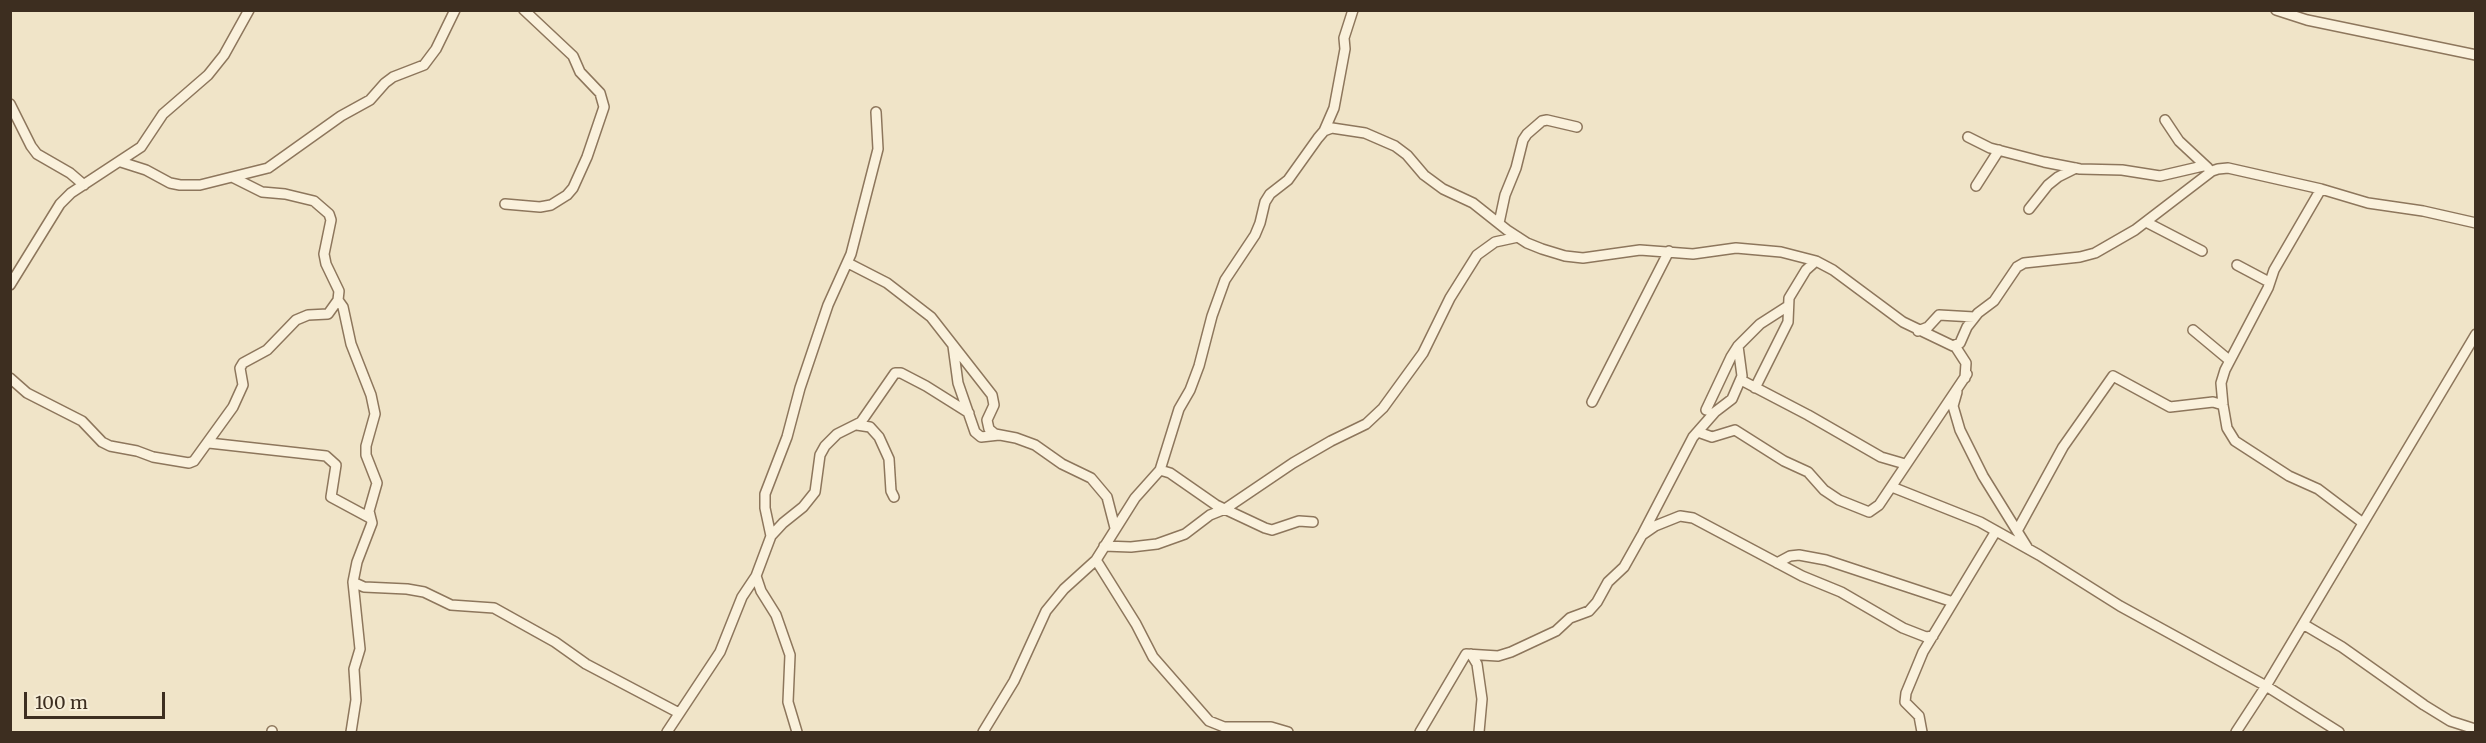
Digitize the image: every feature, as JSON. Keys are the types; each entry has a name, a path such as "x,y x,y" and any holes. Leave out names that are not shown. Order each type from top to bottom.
{"street":[{"path":"10,285 60,204 71,193 141,147 163,114 208,75 224,55 249,10"},
{"path":"121,162 146,170 170,183 200,185 234,178 277,164 341,116 370,100 393,77 423,65 436,49 455,10"},
{"path":"505,204 540,207 550,205 567,195 573,188 587,158 604,107 600,93 580,72 573,56 524,10"},
{"path":"983,732 1014,681 1046,611 1064,589 1096,560 1135,498 1160,470 1179,409 1190,390 1199,366 1212,316 1225,280 1255,235 1265,202 1270,194 1291,177 1324,131 1334,108 1345,49 1344,38 1353,10"},
{"path":"2276,10 2307,20 2475,55"},
{"path":"10,104 31,146 38,154 70,173 84,185"},
{"path":"771,536 765,508 765,494 787,436 800,388 828,304 848,263 878,149 876,112"},
{"path":"1499,223 1505,195 1527,134 1542,121 1547,120 1576,127"},
{"path":"2165,120 2179,141 2208,168"},
{"path":"1324,131 1340,128 1365,133 1395,146 1432,182 1473,203 1518,237 1542,249 1576,258 1640,250 1700,254 1732,249 1761,250 1781,252 1816,261 1833,270 1879,306 1918,331 1955,346 1966,363 1967,374 1953,400 1955,416 1974,459 2029,549"},
{"path":"1968,137 1999,150 2076,168 2122,170 2160,176 2208,168 2228,168 2321,189 2368,203 2423,211 2475,223"},
{"path":"1976,186 1999,150"},
{"path":"2029,208 2048,185 2076,168"},
{"path":"1955,346 1961,341 1974,317 1994,300 2017,267 2024,263 2073,258 2095,253 2146,222 2208,168"},
{"path":"10,378 27,393 76,417 102,442 110,446 137,451 153,457 189,463 194,461 233,407 243,385 240,368 243,363 267,350 296,320 308,315 328,314 338,300 339,291 326,264 324,254 331,220 329,214 314,201 285,194 262,192 234,178"},
{"path":"2321,189 2229,360 2221,383 2223,405 2227,428 2235,441 2289,476 2319,489 2363,523"},
{"path":"2146,222 2202,251"},
{"path":"1104,546 1131,547 1185,534 1210,515 1225,509 1293,463 1366,424 1423,353 1450,298 1477,255 1496,242 1518,237"},
{"path":"1592,402 1669,251"},
{"path":"1755,388 1788,322 1789,298 1801,278 1816,261"},
{"path":"848,263 868,272 903,294 931,317 992,395 994,405 987,420 989,429 995,434 1035,445 1062,464 1091,478 1107,497 1115,528"},
{"path":"2237,265 2269,282"},
{"path":"338,300 343,306 351,344 374,409 366,455 377,483 369,511 371,530 357,562 353,582 360,649 354,669 356,700 351,732"},
{"path":"1706,410 1738,346 1760,324 1788,306"},
{"path":"1918,331 1928,327 1939,315 1974,317"},
{"path":"2193,330 2229,360"},
{"path":"2236,732 2266,686 2475,334"},
{"path":"953,344 958,383 977,435 987,438 1003,435"},
{"path":"1420,732 1466,654 1498,656 1511,652 1556,631 1570,618 1589,611 1597,602 1608,582 1624,567 1698,432 1714,412 1727,404 1741,380 1738,346"},
{"path":"668,732 720,652 742,597 756,576 771,536 803,507 815,492 820,455 825,446 837,434 857,425 870,412 895,373 901,373 926,386 969,413"},
{"path":"1698,432 1712,437 1735,430 1776,456 1808,472 1824,490 1839,500 1863,511 1873,510 1892,487 1905,464 1967,374"},
{"path":"2017,531 2063,447 2114,376 2170,407 2213,402 2223,405"},
{"path":"1741,380 1881,457 1905,464"},
{"path":"857,425 870,428 879,437 889,459 891,491 894,497"},
{"path":"209,443 326,456 336,465 331,497 370,518"},
{"path":"1160,470 1170,473 1225,509 1257,525 1272,530 1299,521 1313,522"},
{"path":"1892,487 1980,522 2029,549 2120,606 2266,686 2339,732"},
{"path":"1642,535 1655,526 1680,516 1687,516 1735,539 1777,563 1841,592 1903,628 1926,637 1933,636"},
{"path":"1922,732 1919,716 1908,707 1905,699 1917,667 1933,636 1996,531"},
{"path":"1777,563 1790,556 1817,558 1953,602"},
{"path":"1096,560 1136,624 1153,657 1209,721 1224,727 1271,727 1288,732"},
{"path":"756,576 761,591 776,615 790,655 788,702 797,732"},
{"path":"353,582 364,587 406,588 424,592 450,605 494,608 555,642 586,664 679,713"},
{"path":"2303,624 2342,647 2424,705 2450,721 2475,730"},
{"path":"1471,654 1477,664 1482,699 1479,732"}]}
